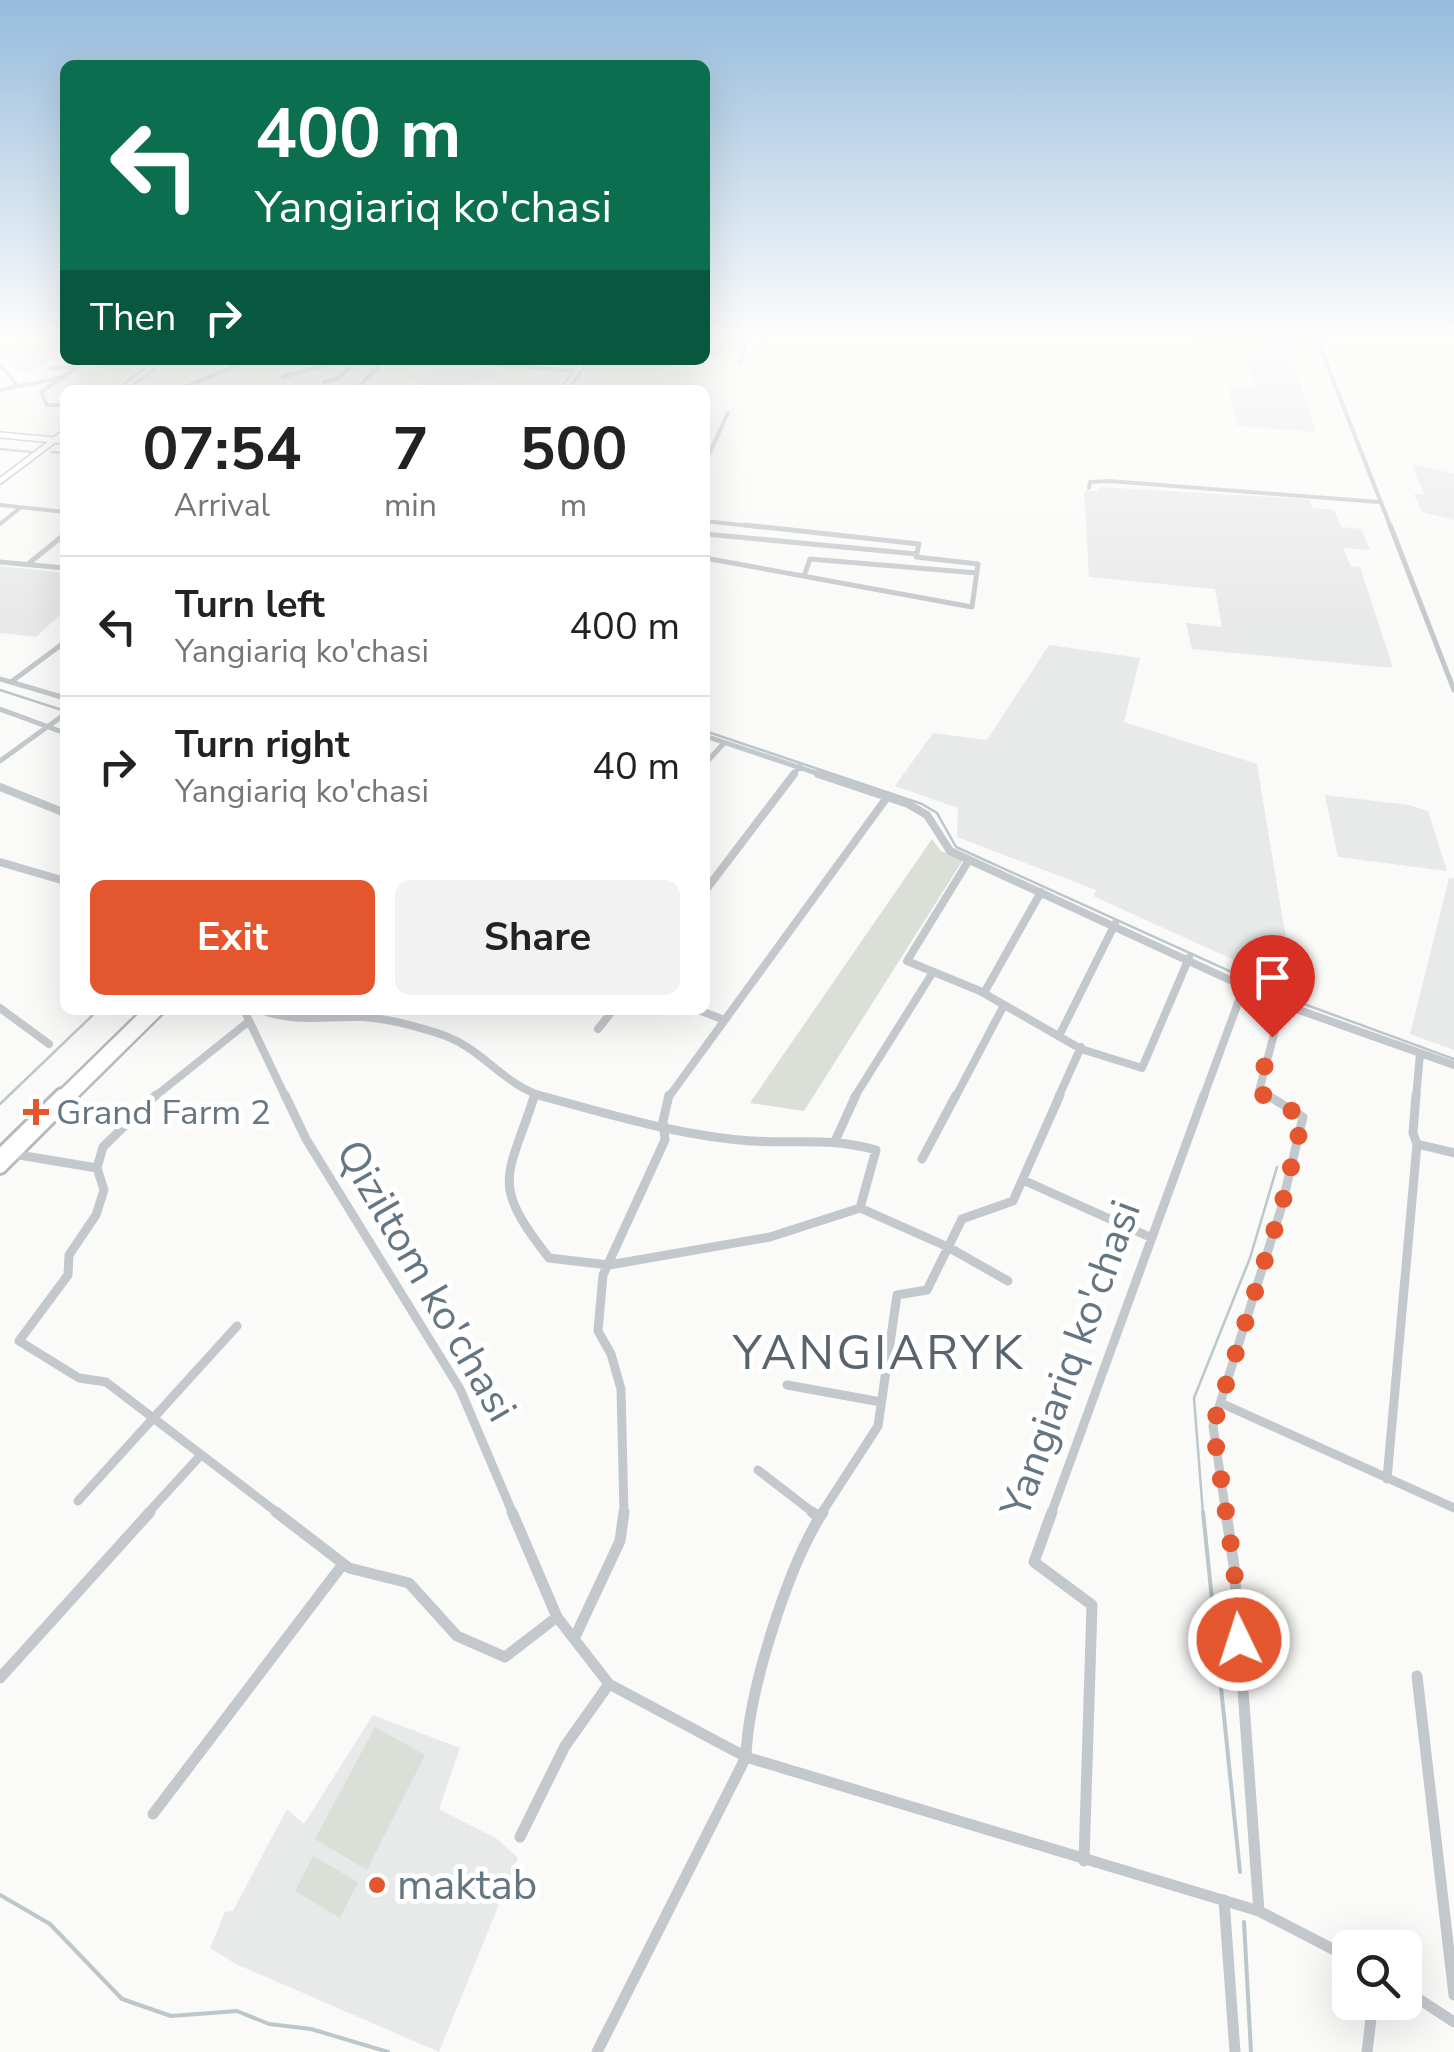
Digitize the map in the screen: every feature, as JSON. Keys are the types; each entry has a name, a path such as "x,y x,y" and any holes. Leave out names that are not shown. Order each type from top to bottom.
{"main road":[{"path":"0,436 60,440"},
{"path":"0,483 60,440"},
{"path":"0,1167 6,1154 144,1015"},
{"path":"6,1154 154,1015"}],"street":[{"path":"1351,430 1454,690"},
{"path":"1088,488 1090,482 1109,481 1378,502"},
{"path":"0,505 60,511"},
{"path":"0,524 22,507"},
{"path":"710,522 919,544 917,554"},
{"path":"710,534 917,554 978,564 972,608 710,559"},
{"path":"28,564 60,538"},
{"path":"804,576 810,559 977,573"},
{"path":"0,562 60,567"},
{"path":"11,682 60,646"},
{"path":"0,679 60,697"},
{"path":"0,709 60,730"},
{"path":"0,761 60,717"},
{"path":"710,738 888,796 927,815 942,843 969,860 1282,1004 1454,1066"},
{"path":"710,758 724,742"},
{"path":"710,883 800,766"},
{"path":"0,787 60,811"},
{"path":"574,1639 620,1541 624,1512 621,1389 612,1354 598,1331 604,1276 666,1128 663,1120 669,1094 888,796"},
{"path":"969,860 907,961 984,992 1003,1008 1081,1047 1142,1068 1189,958"},
{"path":"0,862 60,880"},
{"path":"984,992 1041,892"},
{"path":"1059,1036 1115,924"},
{"path":"836,1139 842,1118 934,972"},
{"name":"Yangiariq ko'chasi","path":"1084,1861 1092,1604 1034,1562 1245,984"},
{"path":"1258,1911 1234,1566 1213,1426 1281,1209 1303,1117 1258,1092 1282,1004"},
{"path":"0,1008 50,1044"},
{"path":"922,1159 1003,1008"},
{"path":"710,1014 722,1019"},
{"name":"Qiziltom ko'chasi","path":"246,1015 306,1139 460,1389 557,1617 609,1684"},
{"path":"273,1015 292,1023 362,1017 461,1040 484,1056 504,1082 534,1097 584,1104 666,1128 752,1142 836,1139 876,1150 860,1208"},
{"path":"598,1029 610,1015"},
{"path":"248,1022 130,1116 103,1147 97,1168 104,1190 96,1215 69,1256 68,1275 19,1341 80,1378 106,1382 343,1564 408,1583 457,1636 505,1657 557,1617"},
{"path":"597,2052 746,1757 747,1724 802,1544 816,1516 868,1447 878,1426 896,1296 927,1290 962,1220 1013,1202 1081,1047"},
{"path":"1387,1478 1418,1144 1413,1133 1420,1053"},
{"path":"534,1097 516,1138 505,1181 519,1222 548,1258 609,1265 770,1236 860,1208 948,1247 1008,1281"},
{"path":"1418,1144 1454,1153"},
{"path":"6,1154 97,1168"},
{"path":"1023,1180 1152,1238"},
{"path":"78,1502 237,1326"},
{"path":"786,1386 881,1402"},
{"path":"1223,1404 1454,1508"},
{"path":"0,1678 200,1456"},
{"path":"758,1470 816,1516"},
{"path":"154,1814 343,1564"},
{"path":"1417,1676 1454,1995"},
{"path":"520,1837 565,1746 609,1684 746,1757 1258,1911 1332,1949"},
{"path":"1224,1900 1235,2052"},
{"path":"1422,2001 1454,2022"},
{"path":"1367,2052 1371,2020"}],"shaded area":[{"path":"1412,464 1454,474 1454,520 1422,512 1414,494 1424,494"},
{"path":"1100,487 1309,499 1312,508 1334,510 1341,527 1362,529 1370,550 1343,548 1351,566 1360,567 1393,668 1192,649 1186,623 1222,627 1215,589 1089,577 1084,491 1098,491"},
{"path":"0,566 60,572 60,615 36,637 0,633"},
{"path":"1049,645 1140,658 1124,722 1257,764 1288,951 1280,981 1093,896 1096,890 957,837 958,808 895,786 933,733 987,740"},
{"path":"1325,795 1409,805 1428,811 1447,871 1338,857"},
{"path":"932,839 941,851 963,860 804,1111 750,1103"},
{"path":"1449,878 1454,878 1454,1050 1410,1034"},
{"name":"maktab","path":"373,1715 460,1748 439,1809 497,1839 518,1858 439,2052 236,1964 210,1948 225,1912 233,1911 287,1809 304,1824"},
{"path":"375,1727 425,1755 367,1870 315,1839"},
{"path":"313,1856 358,1882 340,1918 295,1891"}],"waterway":[{"path":"0,449 31,452"},
{"path":"52,452 60,453"},
{"path":"0,690 60,709"},
{"path":"710,733 922,804 937,813 956,847 1293,1000 1454,1059"},
{"path":"0,1104 93,1015"},
{"path":"1203,1514 1194,1398 1250,1258 1277,1167"},
{"path":"1203,1512 1240,1872"},
{"path":"0,1895 50,1924 122,1999 171,2016 237,2011 269,2024 311,2029 388,2052"},
{"path":"1244,1922 1251,2052"}],"place":[{"name":"Grand Farm 2","path":"36,1112"},
{"name":"maktab","path":"377,1885"}],"district":[{"name":"YANGIARYK","path":"879,1353"}],"route":[{"path":"1239,1640 1234,1566 1213,1426 1281,1209 1303,1117 1258,1092 1272,1037"}]}
